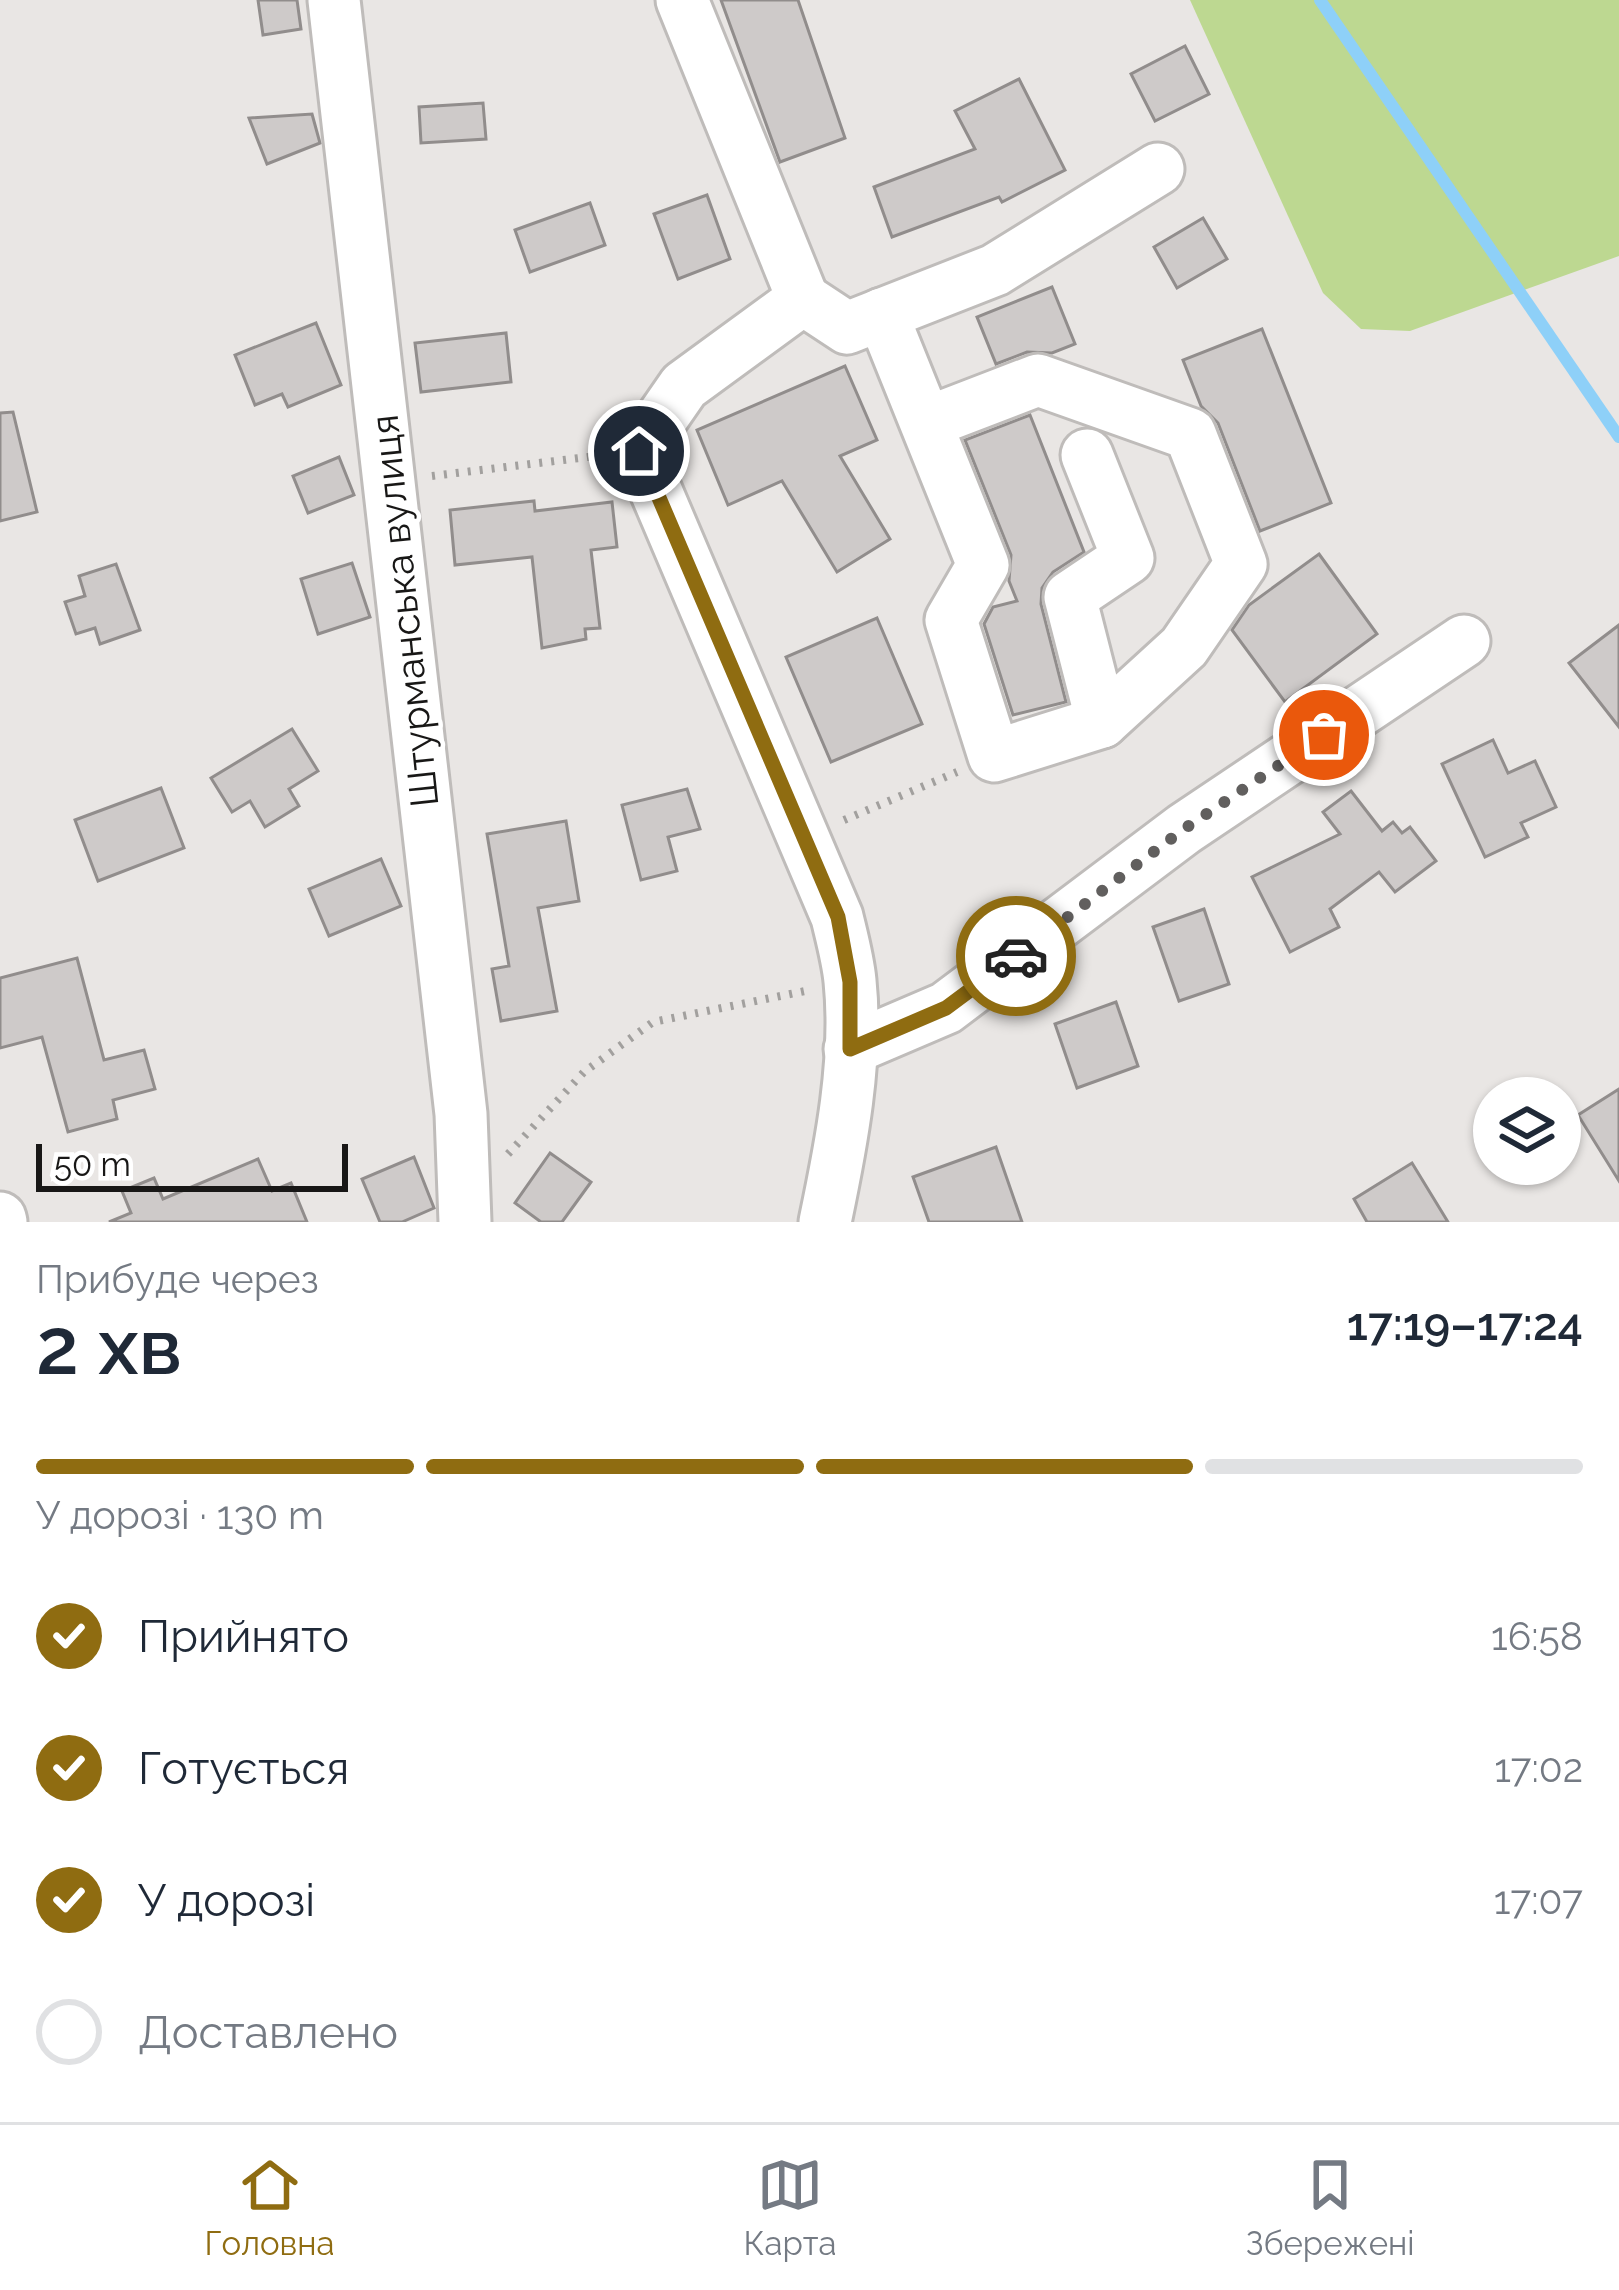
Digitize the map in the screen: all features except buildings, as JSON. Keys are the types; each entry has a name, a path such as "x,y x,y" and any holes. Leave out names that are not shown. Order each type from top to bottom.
{"street":[{"name":"Штурманська вулиця","path":"334,0 461,1114 465,1210"},
{"path":"682,0 802,299 847,328 995,270 1158,169"},
{"path":"802,299 684,386 639,451 838,917 850,982 850,1049 825,1222"},
{"path":"882,314 926,424 983,565 951,620 994,756 1102,722 1184,647 1241,564 1190,434 1038,380 926,424"},
{"path":"1087,455 1128,558 1070,597 1102,722"},
{"path":"850,1049 946,1008 1184,829 1464,641"}],"path":[{"path":"389,482 639,451"},
{"path":"854,816 944,777"},
{"path":"465,1210 584,1072 653,1022 850,982"}],"green space":[{"path":"1190,0 1619,0 1619,256 1410,331 1361,329 1323,293"}],"waterway":[{"path":"1320,0 1619,437"}],"way so far":[{"path":"1016,956 1184,829 1324,735"}],"route":[{"path":"639,451 838,917 850,982 850,1049 946,1008 1016,956"}]}
